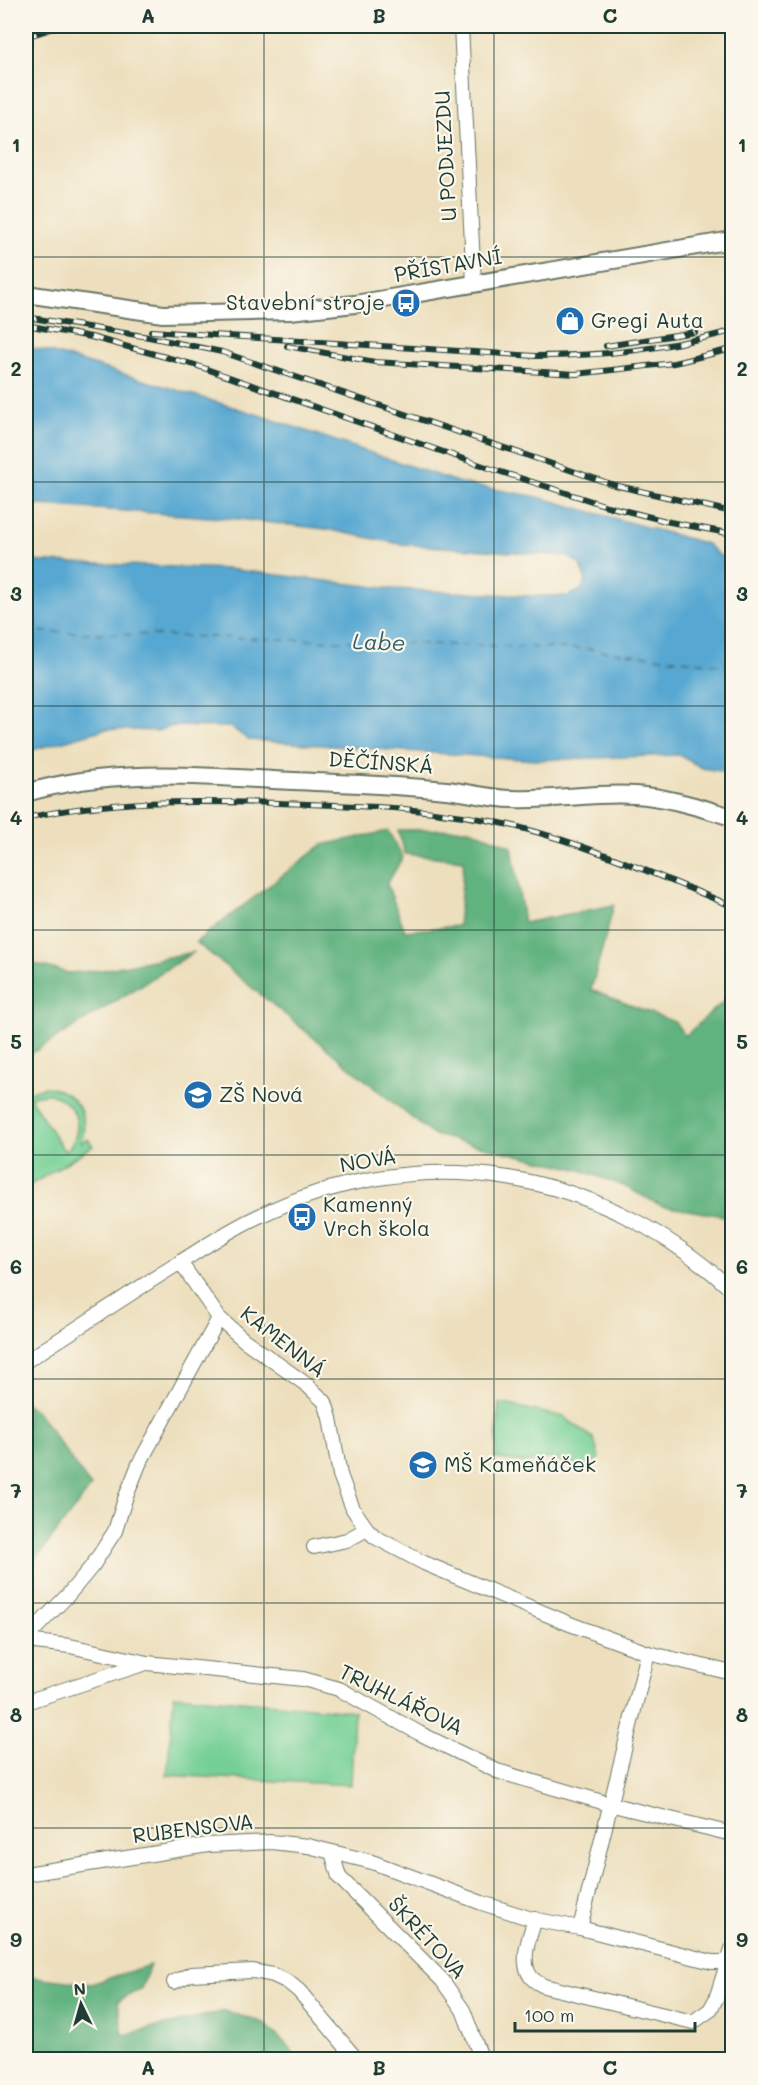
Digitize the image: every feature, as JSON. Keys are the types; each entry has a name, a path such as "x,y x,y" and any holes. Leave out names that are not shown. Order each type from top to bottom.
{"main road":[{"name":"PŘÍSTAVNÍ","path":"26,294 163,314 290,311 355,304 732,240"},
{"name":"DĚČÍNSKÁ","path":"26,793 46,787 108,778 154,775 223,777 448,790 512,800 636,795 668,799 732,817"}],"street":[{"name":"U PODJEZDU","path":"461,26 474,284"},
{"name":"NOVÁ","path":"26,1361 180,1262 257,1216 326,1190 377,1178 427,1173 460,1173 501,1177 548,1186 606,1206 637,1221 680,1247 732,1290"},
{"name":"KAMENNÁ","path":"180,1262 219,1318 244,1340 307,1385 325,1402 340,1475 353,1509 375,1537 424,1563 570,1624 648,1653"},
{"name":"TRUHLÁŘOVA","path":"26,1639 93,1565 115,1531 139,1464 219,1318"},
{"path":"314,1547 347,1540 367,1529"},
{"name":"TRUHLÁŘOVA","path":"26,1639 147,1663 303,1679 339,1689 497,1771 609,1804 732,1834"},
{"path":"580,1928 648,1653 732,1672"},
{"path":"26,1702 147,1663"},
{"name":"RUBENSOVA","path":"26,1874 208,1845 271,1842 332,1852 372,1862 482,1903 535,1919 580,1928 712,1962 728,1962"},
{"name":"ŠKRÉTOVA","path":"332,1852 339,1877 442,1980 463,2010 482,2060"},
{"path":"535,1919 526,1959 531,1977 543,1986 693,2022 710,2010 716,1999 732,1949"},
{"path":"174,1982 191,1974 253,1971 273,1975 288,1982 299,1991 357,2060"}],"green space":[{"path":"470,829 512,847 524,923 614,905 591,990 675,1022 685,1036 732,994 732,1217 662,1206 624,1186 581,1170 433,1135 196,942 322,845 388,831 403,857 387,884 405,931 458,926 464,860 405,854 398,830"},
{"path":"194,952 26,1057 26,962 69,973 102,970"},
{"path":"43,1087 63,1092 71,1098 81,1113 83,1132 81,1142 88,1139 93,1146 26,1188 26,1093","holes":["50,1094 60,1098 73,1111 77,1127 72,1144 65,1152 30,1098"]},
{"path":"26,1403 39,1414 91,1487 26,1572"},
{"path":"499,1403 564,1417 594,1439 599,1458 595,1464 586,1468 550,1458 526,1463 495,1458"},
{"path":"174,1695 354,1711 351,1785 167,1775"},
{"path":"150,1965 141,1989 118,2001 123,2035 225,2011 264,2023 291,2049 295,2059 26,2059 26,1976 91,1984"}],"water":[{"name":"Labe","path":"26,347 47,351 256,414 460,483 538,497 707,544 720,556 732,559 732,773 702,768 679,755 535,760 249,740 230,727 172,726 158,731 105,729 26,752 26,561 228,569 393,589 532,596 568,596 581,590 586,581 580,564 567,556 400,544 325,529 238,519 26,504"}],"ferry route":[{"path":"26,631 588,649 732,666"}],"railway":[{"path":"26,37 60,26"},
{"path":"26,317 149,337 222,352 614,485 732,512"},
{"path":"26,325 91,337 195,365 492,469 607,506 670,522 732,534"},
{"path":"151,331 535,356 586,355 635,350 732,331"},
{"path":"606,346 695,332"},
{"path":"287,346 375,362 576,374 674,363 732,349"},
{"path":"26,818 89,807 183,802 339,805 427,811 514,826 570,842 732,906"}],"place":[{"name":"Stavební stroje","path":"406,303"},
{"name":"Gregi Auta","path":"570,321"},
{"name":"ZŠ Nová","path":"198,1095"},
{"name":"Kamenný Vrch škola","path":"302,1217"},
{"name":"MŠ Kameňáček","path":"423,1465"}]}
